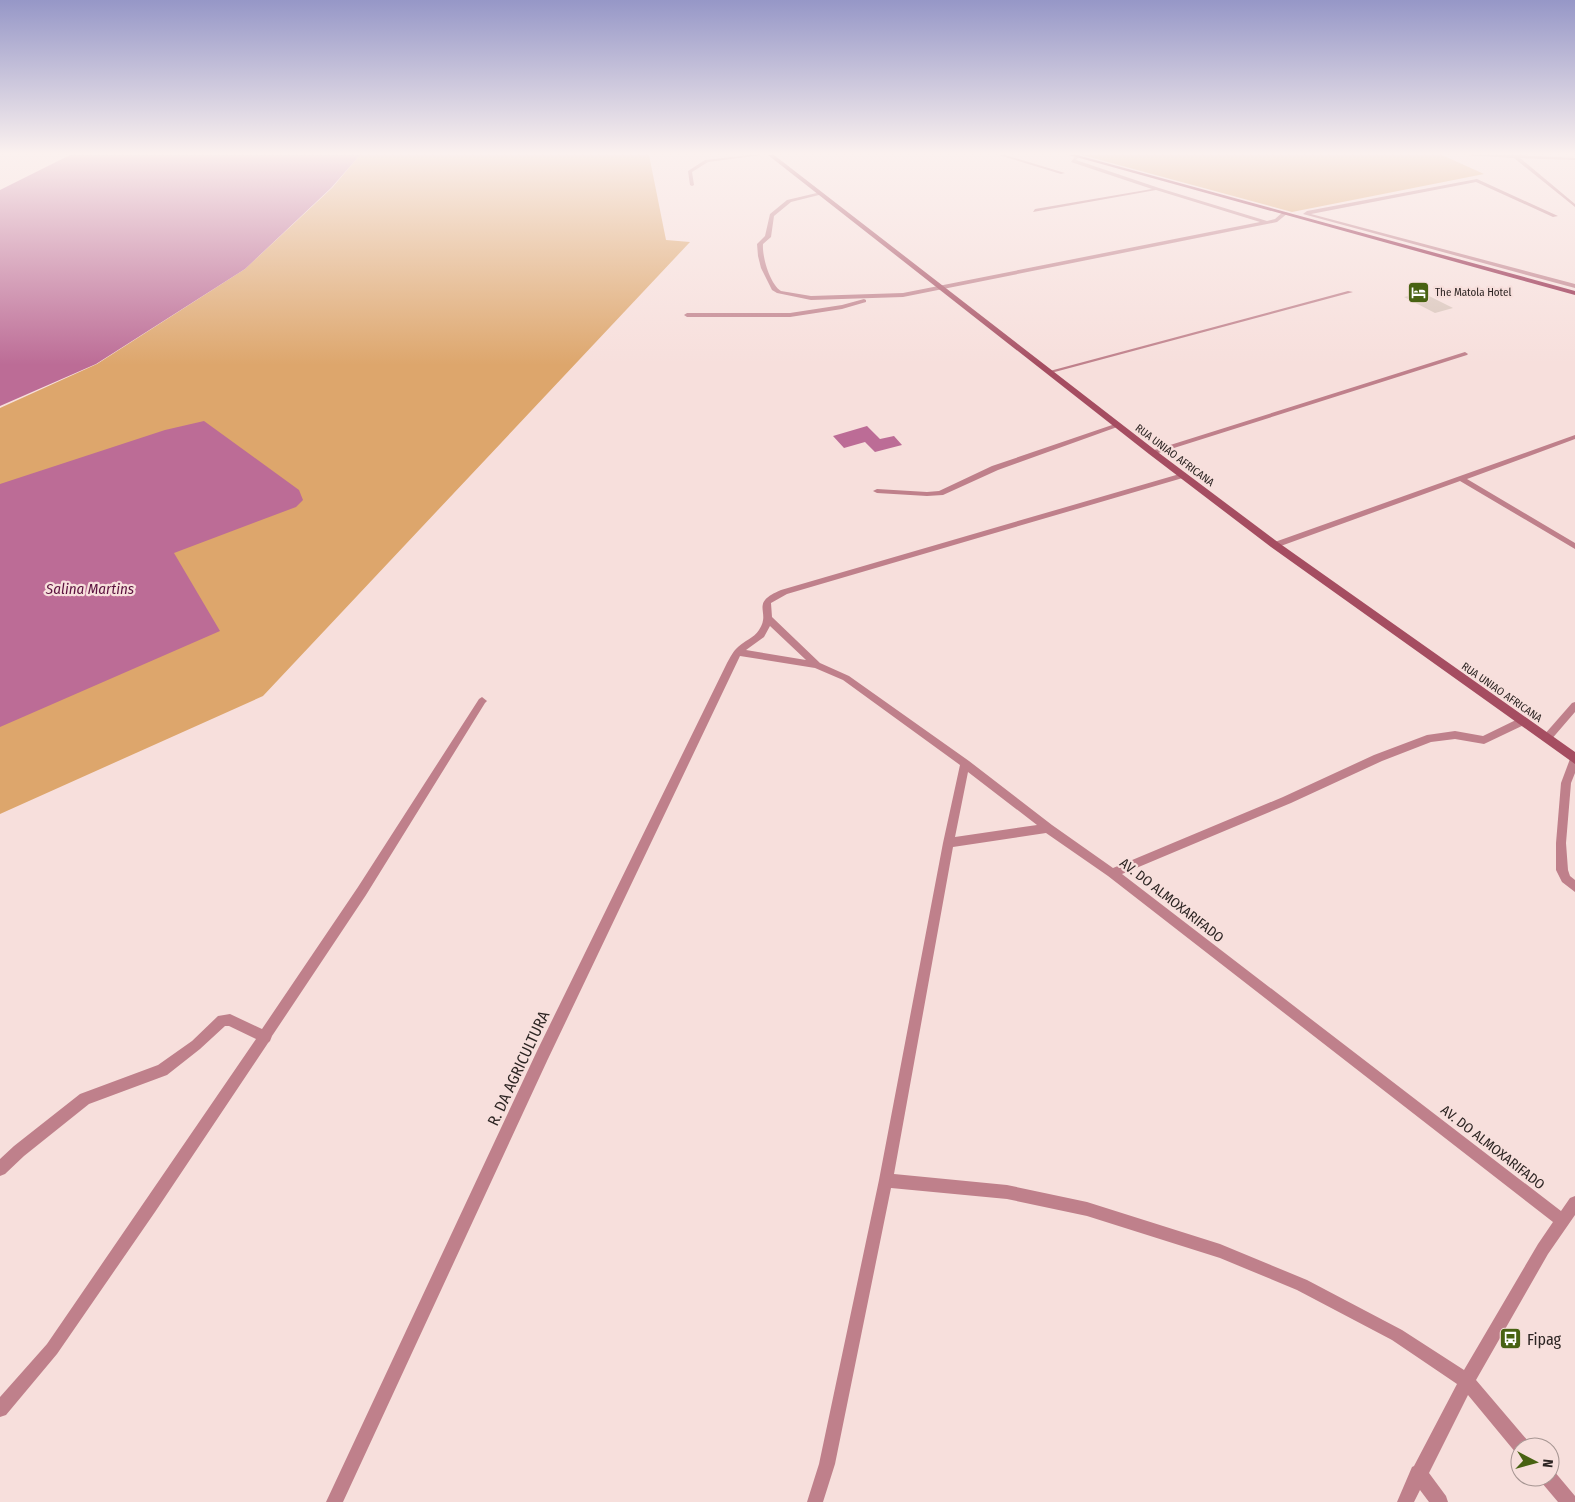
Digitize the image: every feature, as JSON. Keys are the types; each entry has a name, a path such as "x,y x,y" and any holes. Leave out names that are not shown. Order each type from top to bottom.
{"main road":[{"name":"RUA UNIAO AFRICANA","path":"861,225 1152,452 1275,545 1575,759"},
{"path":"1337,225 1575,293"}],"street":[{"path":"770,225 770,233 760,244 759,249 762,262 775,290 805,297 904,296 1253,225"},
{"path":"1341,225 1575,286"},
{"path":"1050,372 1350,292"},
{"path":"687,315 774,316 804,314 842,307 877,297"},
{"path":"1152,452 1465,354"},
{"path":"877,491 940,493 995,468 1118,425"},
{"path":"1275,545 1575,437"},
{"path":"738,652 765,628 767,618 766,606 770,598 784,592 1183,475"},
{"path":"1462,479 1575,546"},
{"path":"767,618 816,665"},
{"name":"AV. DO ALMOXARIFADO","path":"738,652 816,665 846,678 965,764 1048,828 1112,873 1563,1221"},
{"name":"R. DA AGRICULTURA","path":"334,1502 542,1056 738,652"},
{"path":"0,1409 52,1349 266,1037 362,891 482,701"},
{"path":"1547,738 1575,706"},
{"path":"1112,873 1287,800 1378,758 1430,738 1454,735 1484,740 1523,721"},
{"path":"1575,759 1566,783 1561,843 1562,870 1566,879 1575,887"},
{"path":"814,1502 827,1464 886,1180 948,844 965,764"},
{"path":"948,844 1048,828"},
{"path":"0,1169 19,1151 85,1099 162,1070 196,1045 222,1020 230,1020 266,1037"},
{"path":"886,1180 1007,1192 1087,1209 1220,1251 1302,1286 1397,1335 1467,1381 1514,1437"},
{"path":"1405,1502 1467,1381 1543,1250 1575,1203"},
{"path":"1418,1474 1440,1502"},
{"path":"1556,1487 1569,1502"}],"shaded area":[{"path":"292,225 663,225 666,240 690,242 263,696 0,814 0,408 97,364 245,269"}],"water":[{"path":"0,225 292,225 245,269 96,364 0,406"},
{"name":"Salina Martins","path":"204,421 299,490 303,500 296,507 174,553 220,631 0,727 0,484 165,430"},
{"path":"867,426 880,439 894,436 902,445 875,452 865,442 844,448 833,436"}],"building":[{"path":"1425,294 1453,308 1435,313 1404,297"}],"place":[{"name":"The Matola Hotel","path":"1419,292"},
{"name":"Fipag","path":"1511,1339"}]}
